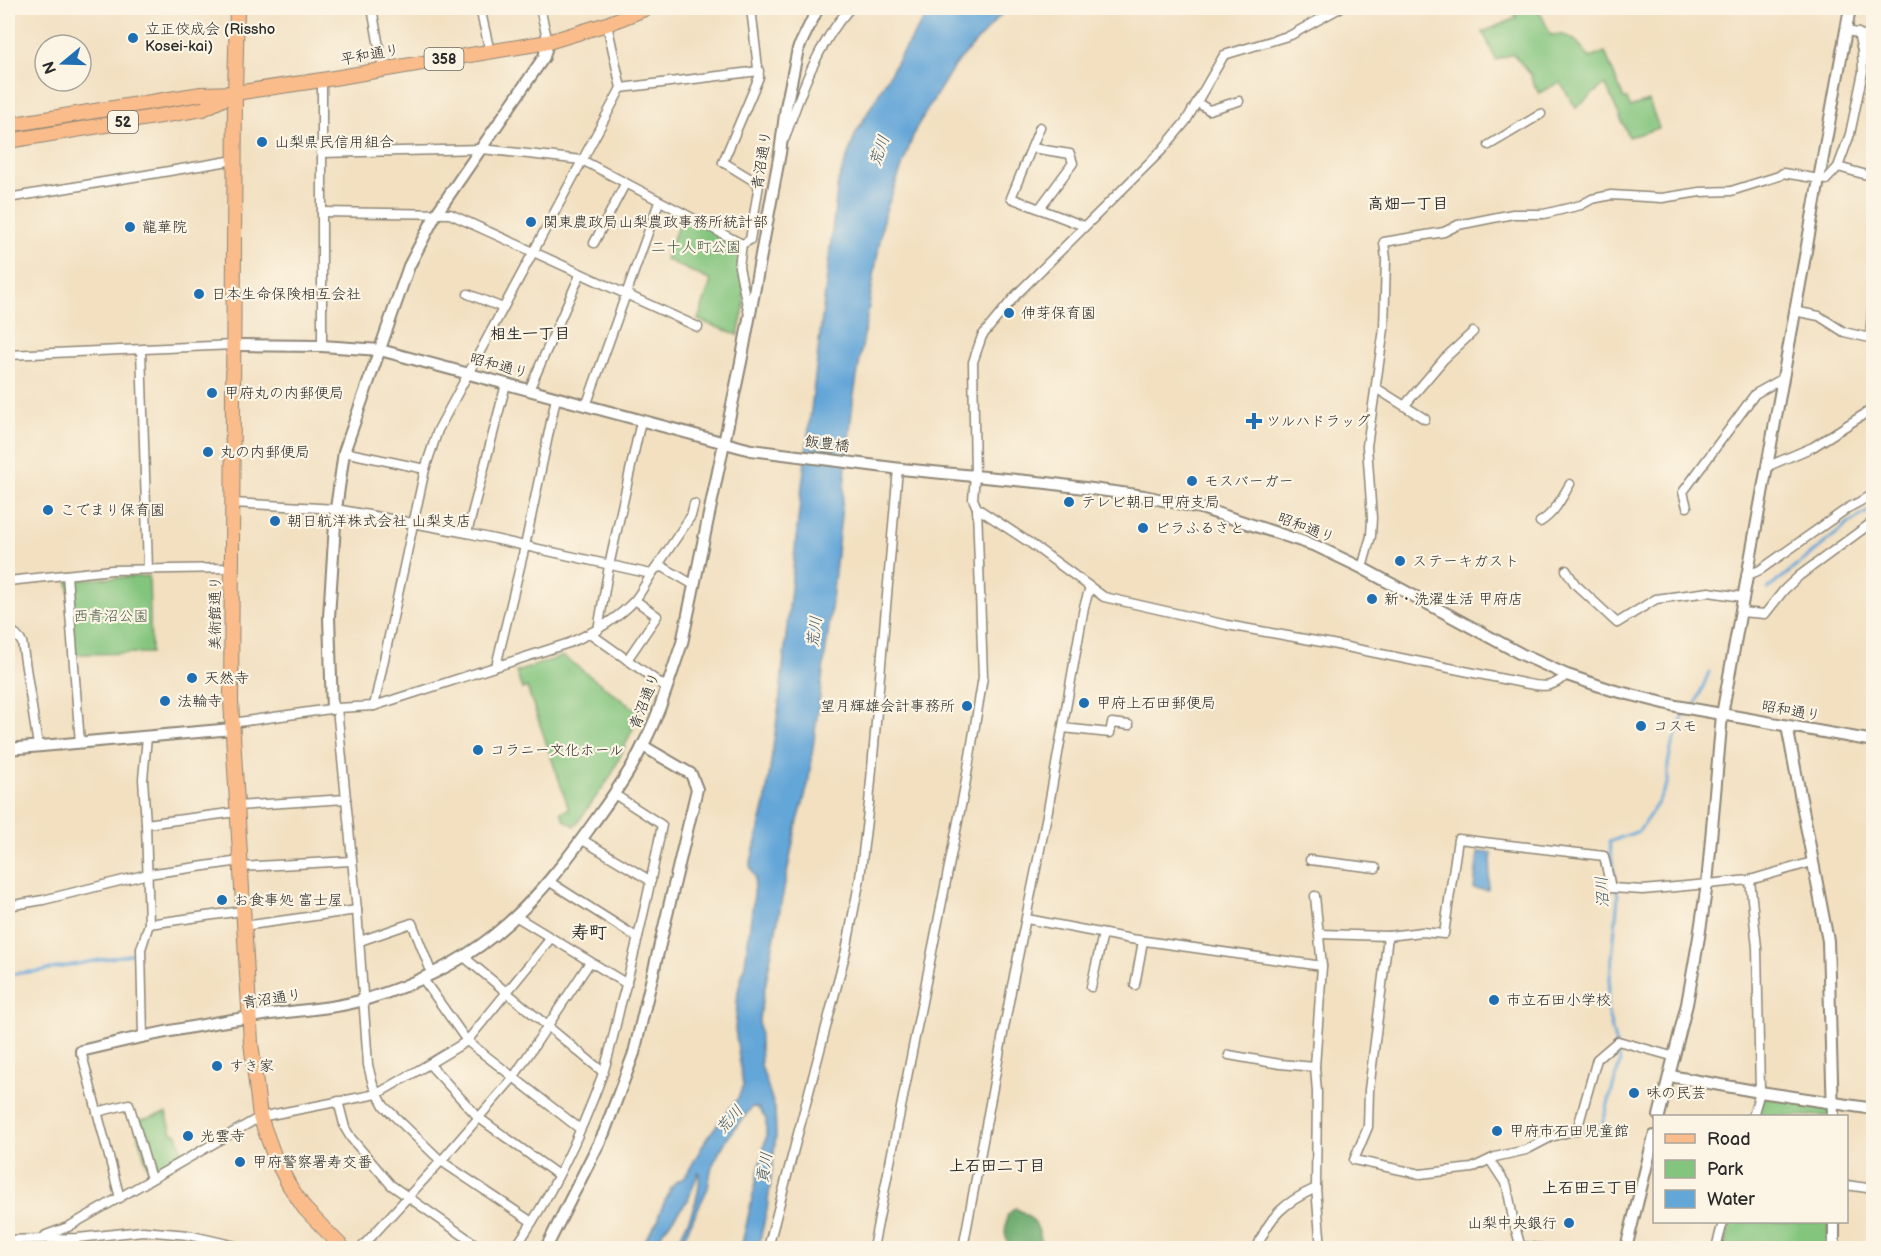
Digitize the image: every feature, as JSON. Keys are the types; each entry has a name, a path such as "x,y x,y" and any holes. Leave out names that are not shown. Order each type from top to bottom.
{"main road":[{"name":"美術館通り","path":"237,8 232,726 249,1017 260,1117 275,1158 305,1209 343,1248"},
{"name":"平和通り","path":"8,125 201,94 236,93 322,80 548,42 607,24 647,8"},
{"name":"平和通り","path":"8,141 203,109 236,93"}],"street":[{"path":"372,8 383,69"},
{"path":"480,8 490,52"},
{"path":"532,1222 441,1161 384,1106 373,1085 368,1065 360,940 335,708 329,617 336,509 344,452 409,266 436,214 544,57 548,42 540,8"},
{"path":"742,244 750,240 759,184 723,162 759,77 751,8"},
{"name":"青沼通り","path":"81,1051 143,1036 249,1017 333,1006 365,999 427,977 464,957 517,917 550,882 614,794 643,746 667,688 682,643 749,316 798,49 818,8"},
{"path":"780,153 805,79 834,25 850,8"},
{"path":"873,1248 965,786 983,677 977,508 974,499 973,362 982,336 1016,295 1162,150 1198,103 1224,55 1291,35 1340,8"},
{"path":"1659,1115 1689,993 1707,884 1722,715 1851,8"},
{"path":"374,706 424,469 438,430 621,88 607,24"},
{"path":"1846,31 1858,33 1874,41"},
{"path":"1362,568 1371,536 1367,446 1384,329 1386,259 1384,242 1444,232 1458,225 1513,214 1544,214 1611,195 1662,198 1700,192 1731,191 1783,173 1826,180 1838,166 1850,134 1863,75 1862,51 1858,33"},
{"path":"621,88 759,71"},
{"path":"1863,75 1874,74"},
{"path":"322,80 322,346"},
{"path":"1198,103 1209,110 1239,101"},
{"path":"1489,145 1541,114"},
{"path":"1040,127 1011,198 1084,226"},
{"path":"1032,148 1070,154 1073,163 1039,209"},
{"path":"321,153 482,149 582,160 742,244"},
{"path":"8,198 235,160"},
{"path":"1838,166 1874,177"},
{"path":"594,243 625,184"},
{"path":"586,406 659,202"},
{"path":"322,212 450,214 698,327"},
{"path":"742,244 739,267 749,316"},
{"path":"529,390 580,275"},
{"path":"1794,311 1819,316 1844,332 1872,339 1874,286"},
{"path":"468,294 503,308"},
{"path":"1405,405 1444,359 1473,332"},
{"path":"8,355 234,345"},
{"name":"昭和通り","path":"234,345 322,346 380,350 752,450"},
{"path":"141,350 148,569"},
{"path":"1687,507 1683,492 1716,446 1755,394 1782,379"},
{"path":"467,533 506,384"},
{"path":"1376,387 1425,419"},
{"path":"496,666 525,546 556,398"},
{"path":"1766,466 1813,447 1874,408"},
{"path":"595,632 641,420"},
{"name":"飯豊橋","path":"752,450 898,468"},
{"path":"344,452 424,469"},
{"path":"768,1248 846,951 860,878 869,803 898,468"},
{"name":"昭和通り","path":"898,468 1047,483 1182,504 1259,526 1316,546 1362,568 1521,654 1568,675 1612,690 1677,706 1874,741"},
{"path":"1540,522 1548,518 1558,506 1570,484"},
{"path":"1746,576 1761,570 1848,508 1874,494"},
{"path":"233,503 336,509 467,533 609,566 653,571 663,567 694,585"},
{"path":"8,749 147,736 232,726 335,708 374,706 569,644 595,632 635,600 691,516 694,504"},
{"path":"977,508 1104,597 1227,625 1515,682 1546,687 1556,684 1568,675"},
{"path":"1740,612 1765,614 1784,590 1799,576 1874,521"},
{"path":"8,581 148,569 232,568"},
{"path":"1566,570 1575,584 1617,623 1656,599 1709,591 1742,597"},
{"path":"67,575 80,743"},
{"path":"963,1248 1063,729 1084,607 1090,587"},
{"path":"627,660 657,616 635,600"},
{"path":"8,626 22,642 39,746"},
{"path":"595,632 627,660 667,688"},
{"path":"1063,729 1110,733 1112,723 1129,725"},
{"path":"1787,726 1830,961 1833,1115"},
{"path":"143,1036 141,949 149,924 147,824 143,779 147,736"},
{"path":"546,1248 604,1133 634,1053 697,789 691,774 643,746"},
{"path":"516,1248 558,1175 603,1072 627,984 651,881 662,825 614,794"},
{"path":"147,824 237,809 346,799"},
{"path":"582,839 651,881"},
{"path":"1320,934 1388,936 1422,932 1444,934 1458,839 1604,856 1611,888 1643,890 1750,880 1812,862"},
{"path":"1310,860 1376,868"},
{"path":"8,906 44,900 148,874 240,864 351,861"},
{"path":"1750,880 1757,948 1760,1092 1753,1115"},
{"path":"550,882 638,938"},
{"path":"1316,896 1322,966 1315,1067 1316,1188 1321,1248"},
{"path":"243,926 357,910"},
{"path":"149,924 242,911"},
{"path":"517,917 627,984"},
{"path":"1027,919 1143,941 1322,966"},
{"path":"360,940 412,923 427,977 467,1041 580,1129"},
{"path":"1091,987 1102,934"},
{"path":"1388,936 1370,1090 1368,1127 1354,1160 1420,1174 1472,1168 1490,1160 1526,1150 1551,1137 1577,1130 1597,1059 1618,1041 1675,1057"},
{"path":"42,1239 120,1198 260,1117 377,1094 429,1064 467,1041 551,938"},
{"path":"1135,986 1143,941"},
{"path":"464,957 603,1072"},
{"path":"361,1248 513,1078 590,962"},
{"path":"81,1051 120,1198"},
{"path":"1229,1055 1280,1064 1315,1067"},
{"path":"429,1064 479,1118 558,1175"},
{"path":"1670,1076 1874,1109"},
{"path":"338,1101 345,1128 351,1138 391,1185 481,1248"},
{"path":"97,1112 129,1104 151,1179"},
{"path":"1626,1248 1653,1140"},
{"path":"1490,1160 1507,1186 1520,1247 1540,1248"},
{"path":"1848,1185 1874,1189"},
{"path":"1257,1248 1268,1223 1293,1198 1316,1188"},
{"path":"1716,1248 1722,1223"},
{"path":"1834,1223 1834,1248"},
{"path":"8,1240 78,1238 143,1231 188,1235 244,1248"}],"green space":[{"path":"1516,8 1538,8 1551,35 1569,37 1578,43 1590,58 1605,52 1624,99 1627,99 1630,107 1649,101 1659,128 1629,137 1605,84 1576,108 1560,82 1539,93 1531,75 1513,54 1496,60 1483,32 1516,18 1513,11"},
{"name":"二十人町公園","path":"683,214 742,244 744,308 738,335 698,320 711,281 665,259"},
{"name":"西青沼公園","path":"149,576 151,653 75,654 68,580"},
{"path":"563,656 640,713 611,776 575,826 564,820 561,812 569,809 527,687 522,689 516,672"},
{"path":"1767,1096 1825,1104 1830,1110 1830,1115 1758,1115 1763,1099"},
{"path":"166,1113 172,1132 177,1134 185,1159 151,1179 134,1122"},
{"path":"1015,1208 1032,1219 1038,1229 1042,1248 1009,1248 1005,1233 1007,1216"},
{"path":"1731,1223 1828,1223 1828,1248 1724,1248"}],"water":[{"path":"932,8 1007,8 954,66 916,128 884,216 853,401 830,619 808,785 795,832 759,1018 761,1065 775,1109 776,1136 767,1210 758,1248 741,1248 766,1137 766,1119 758,1108 752,1107 727,1139 715,1160 708,1188 679,1248 675,1248 696,1201 699,1171 688,1200 663,1231 654,1248 642,1248 642,1244 659,1219 659,1214 671,1188 685,1177 707,1138 738,1098 743,1086 735,1029 738,991 745,964 754,894 755,877 750,866 765,804 779,705 798,520 838,182 856,133 903,51"},
{"path":"1478,852 1492,853 1488,890 1474,889"}],"waterway":[{"name":"沼川","path":"1768,589 1852,521 1874,508"},
{"name":"沼川","path":"1695,706 1709,672"},
{"name":"沼川","path":"1584,1134 1601,1129 1620,1062 1607,1009 1618,897 1609,842 1639,831 1657,804 1668,782 1668,764 1672,745 1684,715 1692,712"},
{"path":"8,984 11,974 40,971 137,953"}],"place":[{"name":"立正佼成会 (Rissho Kosei-kai)","path":"133,38"},
{"name":"山梨県民信用組合","path":"262,142"},
{"name":"関東農政局山梨農政事務所統計部","path":"531,222"},
{"name":"龍華院","path":"130,227"},
{"name":"日本生命保険相互会社","path":"199,294"},
{"name":"伸芽保育園","path":"1009,313"},
{"name":"甲府丸の内郵便局","path":"212,393"},
{"name":"ツルハドラッグ","path":"1254,421"},
{"name":"丸の内郵便局","path":"208,452"},
{"name":"モスバーガー","path":"1192,481"},
{"name":"テレビ朝日 甲府支局","path":"1069,502"},
{"name":"こでまり保育園","path":"48,510"},
{"name":"朝日航洋株式会社 山梨支店","path":"275,521"},
{"name":"ビラふるさと","path":"1143,528"},
{"name":"ステーキガスト","path":"1400,561"},
{"name":"新・洗濯生活 甲府店","path":"1372,599"},
{"name":"天然寺","path":"192,678"},
{"name":"法輪寺","path":"165,701"},
{"name":"甲府上石田郵便局","path":"1084,703"},
{"name":"望月輝雄会計事務所","path":"967,706"},
{"name":"コスモ","path":"1641,726"},
{"name":"コラニー文化ホール","path":"478,750"},
{"name":"お食事処 富士屋","path":"222,900"},
{"name":"市立石田小学校","path":"1494,1000"},
{"name":"すき家","path":"217,1066"},
{"name":"味の民芸","path":"1634,1093"},
{"name":"甲府市石田児童館","path":"1497,1131"},
{"name":"光雲寺","path":"188,1136"},
{"name":"甲府警察署寿交番","path":"240,1162"},
{"name":"山梨中央銀行","path":"1569,1223"}],"district":[{"name":"高畑一丁目","path":"1408,204"},
{"name":"相生一丁目","path":"530,334"},
{"name":"寿町","path":"589,932"},
{"name":"上石田二丁目","path":"997,1166"},
{"name":"上石田三丁目","path":"1590,1188"}],"water label":[{"name":"荒川","path":"880,151"},
{"name":"荒川","path":"815,632"},
{"name":"荒川","path":"730,1120"},
{"name":"貢川","path":"765,1168"}]}
